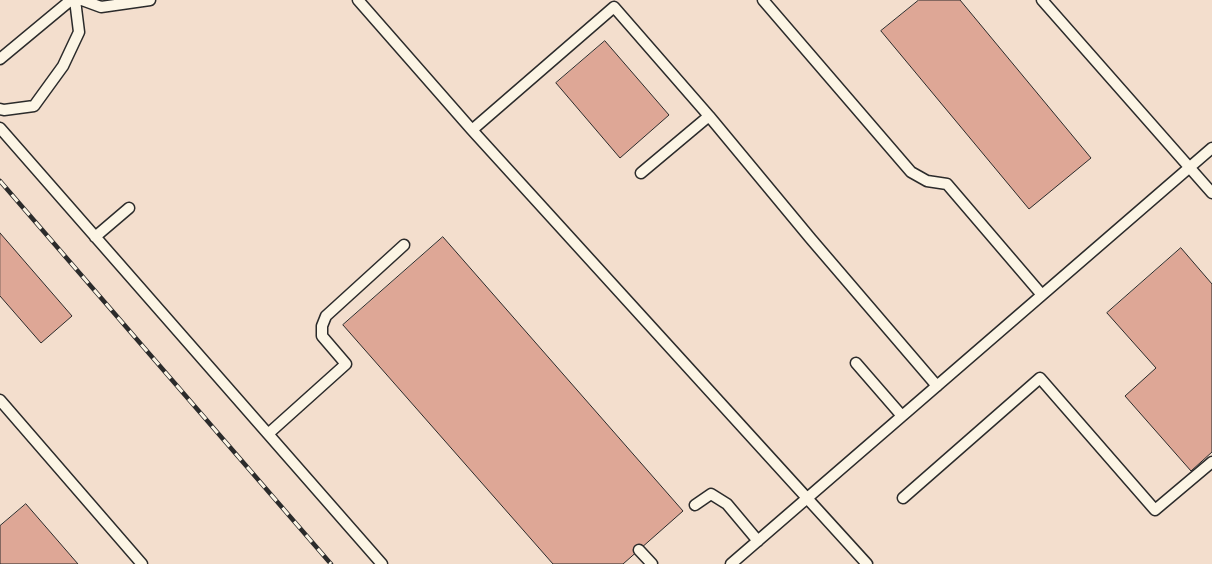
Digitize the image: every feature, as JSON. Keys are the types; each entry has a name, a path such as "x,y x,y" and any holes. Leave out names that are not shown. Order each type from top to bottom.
{"lane":[{"path":"0,59 72,0"},
{"path":"0,108 4,110 34,106 63,66 79,32 75,0"},
{"path":"82,0 101,7 150,0"},
{"path":"358,0 472,130 867,564"},
{"path":"763,0 911,172 927,181 947,184 1042,295"},
{"path":"1042,0 1212,193"},
{"path":"472,130 614,8 709,116 811,239 937,386"},
{"path":"642,173 709,116"},
{"path":"0,128 382,564"},
{"path":"731,564 1212,148"},
{"path":"95,237 129,208"},
{"path":"268,434 346,364 322,336 322,326 326,316 404,245"},
{"path":"856,363 902,416"},
{"path":"903,498 1040,378 1155,510 1212,462"},
{"path":"0,400 142,564"},
{"path":"695,506 711,494 726,504 758,541"},
{"path":"639,550 652,564"}],"shaded area":[{"path":"0,0 1212,0 1212,564 0,564"}],"building":[{"path":"919,0 960,0 1091,158 1029,209 881,31"},
{"path":"605,41 669,115 620,158 556,83"},
{"path":"0,233 72,316 41,343 0,296"},
{"path":"443,237 683,511 623,564 553,564 343,325"},
{"path":"1181,248 1212,284 1212,452 1191,471 1125,396 1156,368 1107,313"},
{"path":"26,504 78,564 0,564 0,526"}],"railway":[{"path":"0,181 331,564"}]}
